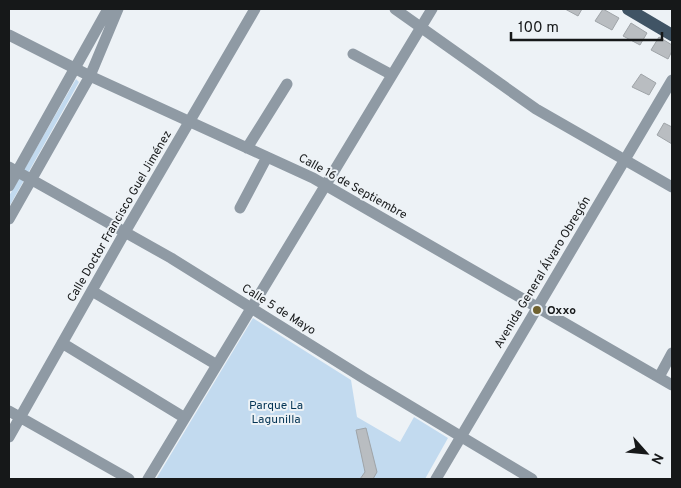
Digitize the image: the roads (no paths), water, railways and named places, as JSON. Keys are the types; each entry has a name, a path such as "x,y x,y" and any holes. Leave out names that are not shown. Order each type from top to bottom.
{"main road":[{"path":"628,9 672,35"}],"street":[{"path":"9,186 13,169 75,68 108,9"},
{"path":"9,219 90,76 118,9"},
{"name":"Calle Doctor Francisco Guel Jiménez","path":"9,437 125,232 255,9"},
{"path":"395,9 536,109 672,187"},
{"path":"148,479 432,9"},
{"name":"Calle 16 de Septiembre","path":"9,35 90,76 326,185 672,385"},
{"path":"353,54 392,75"},
{"name":"Avenida General Álvaro Obregón","path":"436,479 672,80"},
{"path":"247,148 288,84"},
{"path":"240,208 266,157"},
{"name":"Calle 5 de Mayo","path":"13,169 171,258 365,379 532,479"},
{"path":"92,291 217,365"},
{"path":"62,343 185,418"},
{"path":"659,377 672,353"},
{"path":"9,411 130,479"}],"place":[{"name":"Oxxo","path":"537,310"}],"park label":[{"name":"Parque La Lagunilla","path":"276,412"}]}
